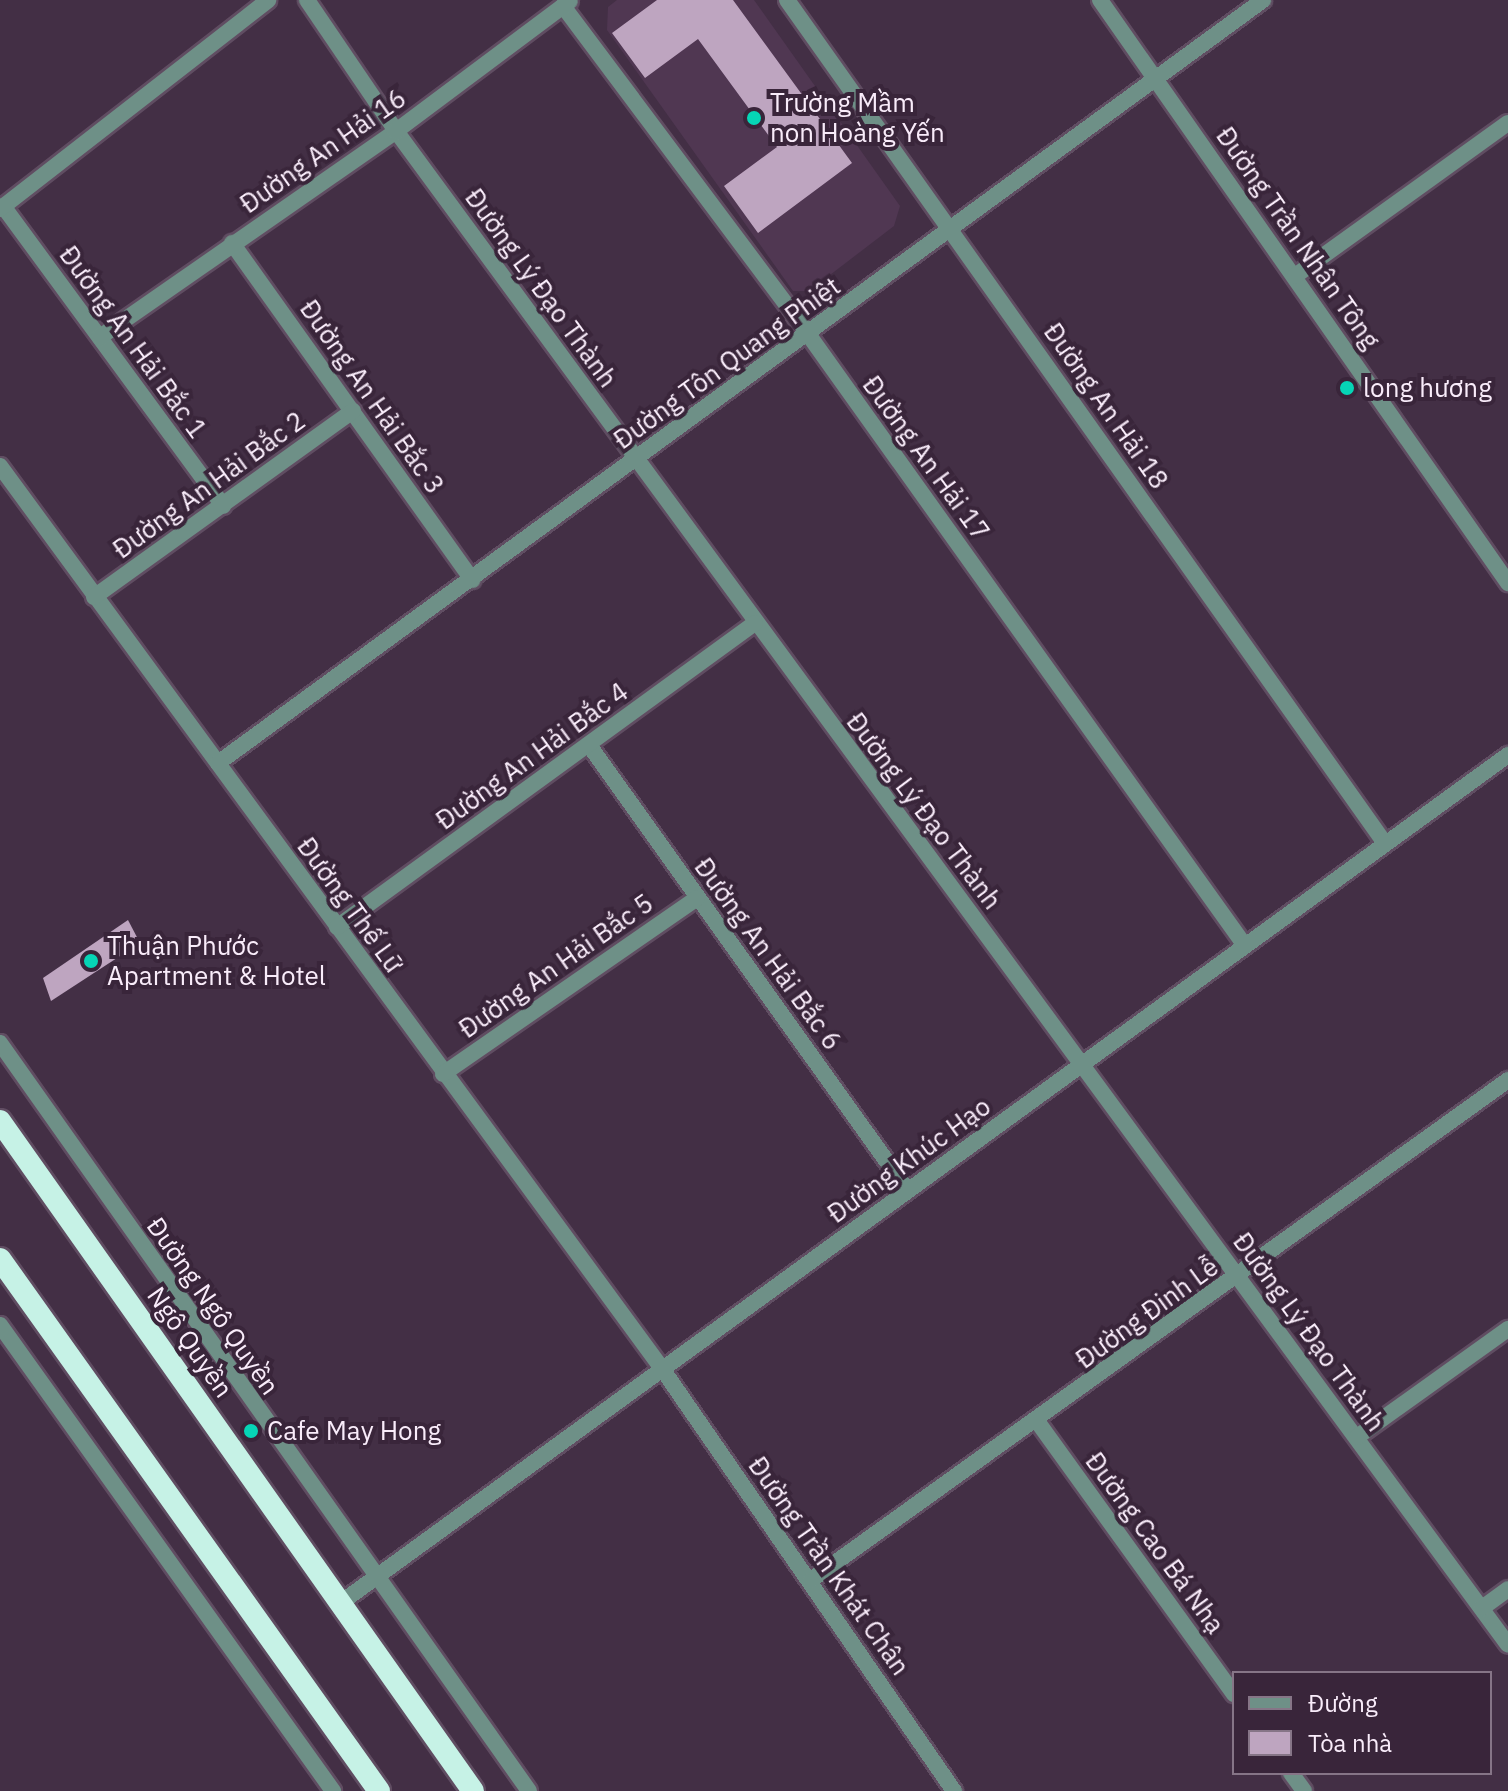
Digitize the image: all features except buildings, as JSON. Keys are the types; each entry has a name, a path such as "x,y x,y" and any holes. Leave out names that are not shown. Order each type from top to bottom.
{"highway":[{"name":"Ngô Quyền","path":"0,1121 473,1791"},
{"path":"0,1259 379,1791"}],"street":[{"path":"2,207 268,0"},
{"name":"Đường Lý Đạo Thành","path":"307,0 396,131 638,458 755,623 1508,1645"},
{"name":"Đường An Hải 18","path":"787,0 1384,842"},
{"name":"Đường Trần Nhân Tông","path":"1100,0 1157,77 1508,583"},
{"name":"Đường Tôn Quang Phiệt","path":"218,763 1263,0"},
{"name":"Đường An Hải 16","path":"100,337 396,131 567,3"},
{"name":"Đường An Hải 17","path":"567,3 808,334 1243,943"},
{"path":"1295,276 1506,128"},
{"name":"Đường An Hải Bắc 1","path":"2,207 223,506"},
{"name":"Đường An Hải Bắc 3","path":"232,243 472,580"},
{"name":"Đường An Hải Bắc 2","path":"94,597 353,411"},
{"name":"Đường Thế Lữ","path":"0,466 663,1370"},
{"name":"Đường An Hải Bắc 4","path":"337,927 755,623"},
{"name":"Đường An Hải Bắc 6","path":"589,745 908,1191"},
{"name":"Đường Khúc Hạo","path":"339,1604 1082,1064 1243,943 1508,755"},
{"name":"Đường An Hải Bắc 5","path":"443,1074 697,898"},
{"name":"Đường Ngô Quyền","path":"0,1043 375,1579 529,1791"},
{"name":"Đường Đinh Lễ","path":"811,1580 1037,1421 1508,1080"},
{"path":"0,1325 333,1791"},
{"path":"1357,1437 1508,1329"},
{"name":"Đường Trần Khát Chân","path":"663,1370 954,1791"},
{"name":"Đường Cao Bá Nhạ","path":"1037,1421 1232,1691"},
{"path":"1482,1608 1508,1589"}],"shaded area":[{"name":"Trường Mầm non Hoàng Yến","path":"617,0 754,0 900,206 894,226 809,291 793,291 607,30 608,7"}],"place":[{"name":"Trường Mầm non Hoàng Yến","path":"754,118"},
{"name":"long hương","path":"1347,388"},
{"name":"Thuận Phước Apartment & Hotel","path":"91,961"},
{"name":"Cafe May Hong","path":"251,1431"}]}
